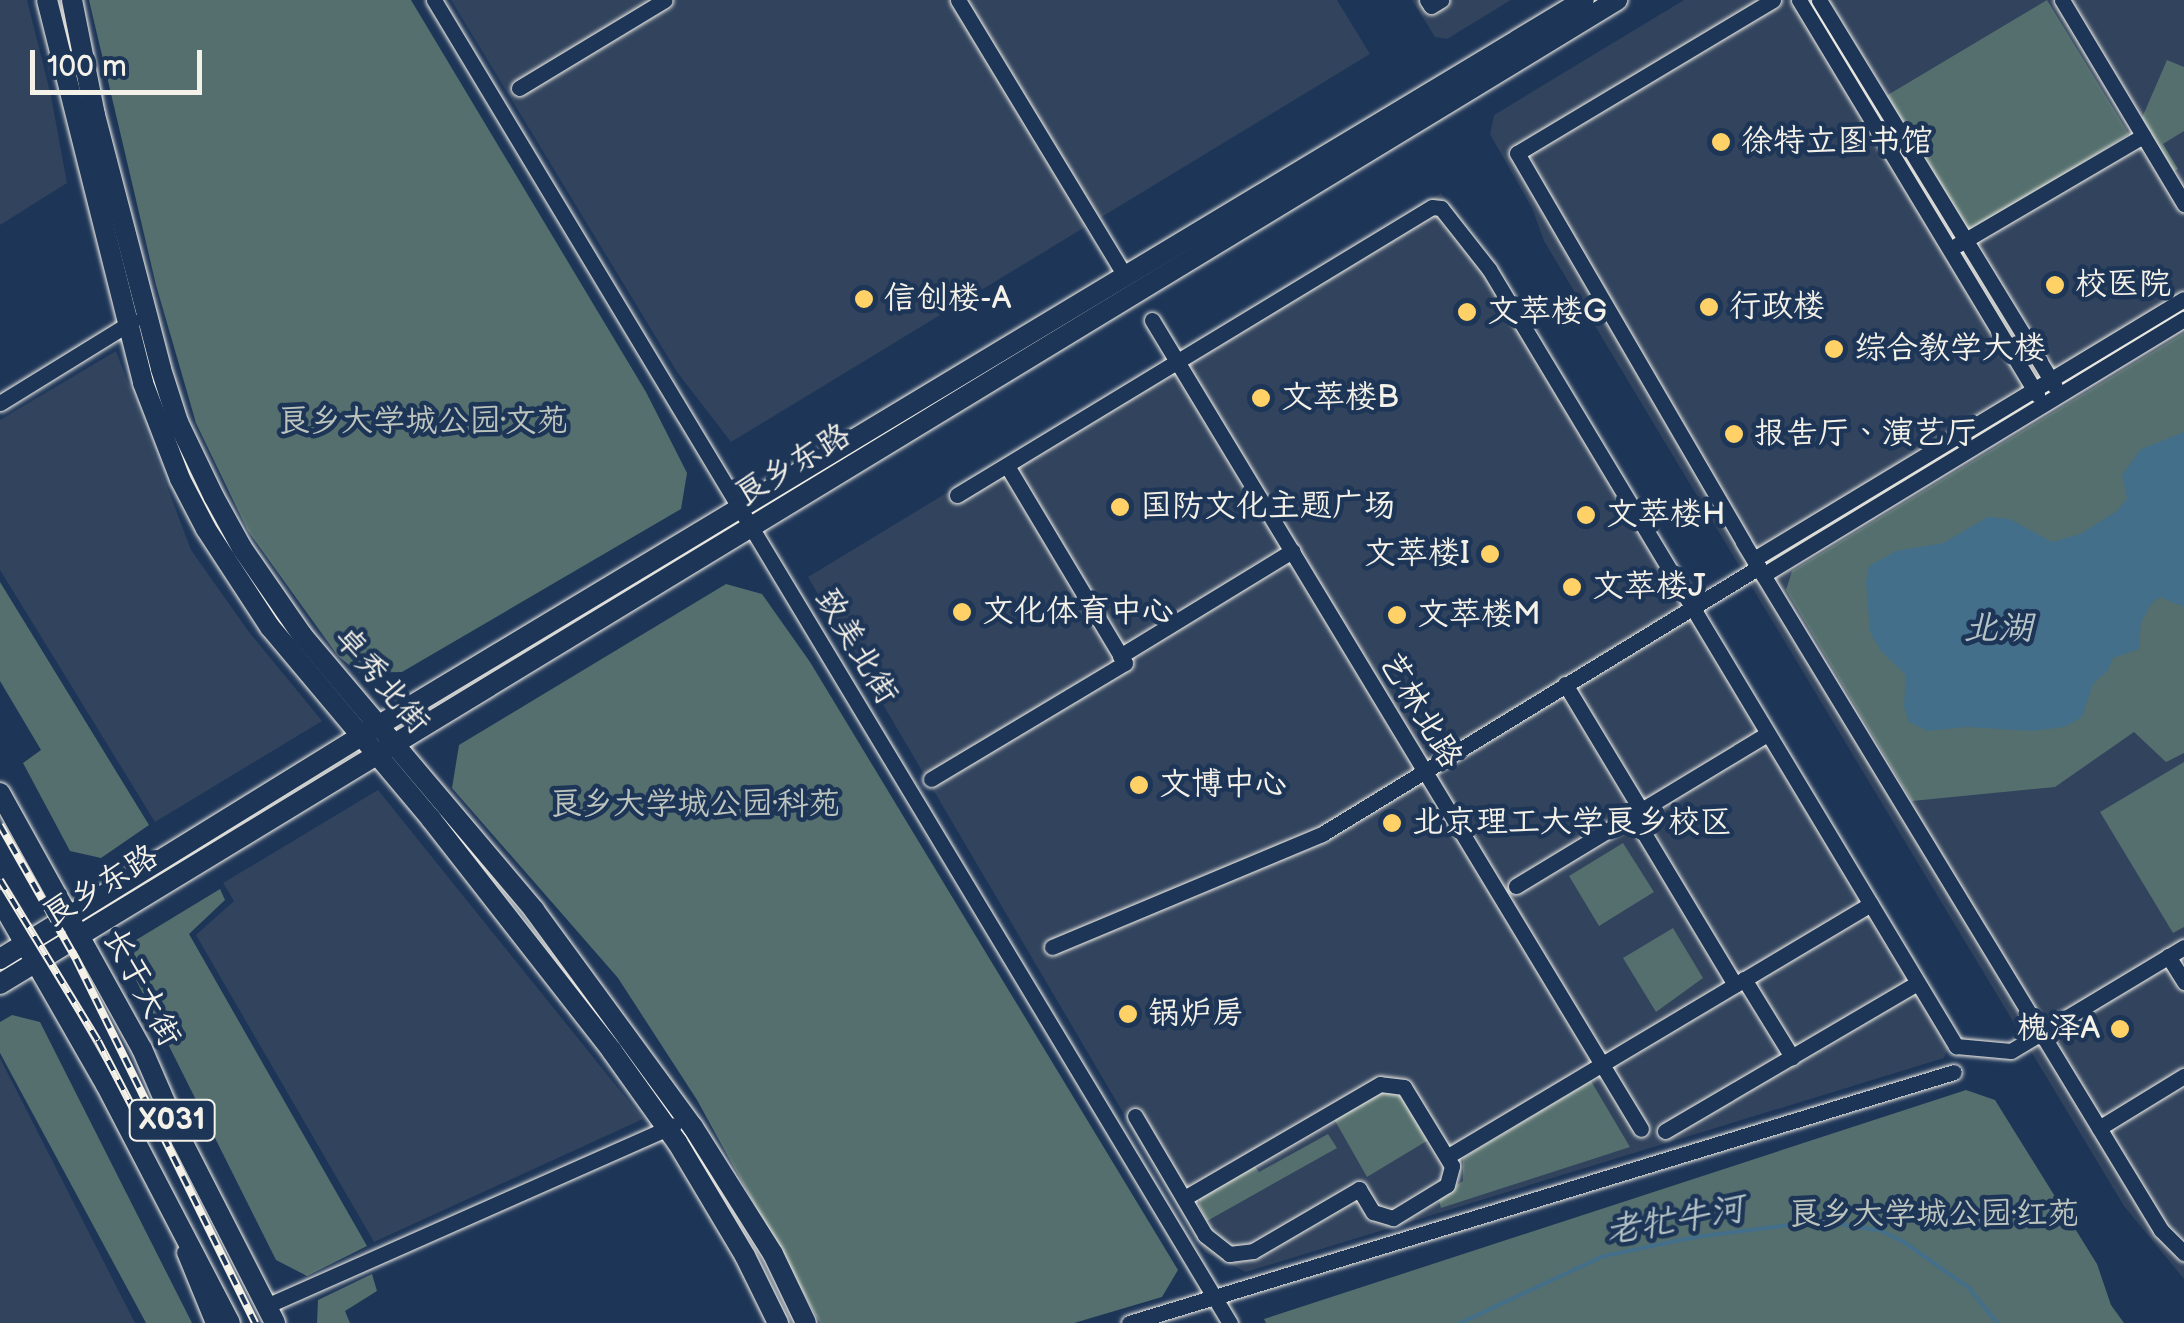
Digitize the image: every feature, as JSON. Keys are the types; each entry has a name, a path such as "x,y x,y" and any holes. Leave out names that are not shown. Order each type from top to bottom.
{"main road":[{"path":"47,0 126,325 159,428 206,529 260,614 369,732"},
{"name":"卓秀北街","path":"72,0 146,314 178,422 223,514 275,598 369,732 534,910 687,1119 773,1254 806,1323"},
{"name":"良乡东路","path":"0,984 31,953 369,732 746,517 1431,102 1584,0"},
{"name":"良乡东路","path":"74,926 385,749 1125,276 1617,0"},
{"name":"卓秀北街","path":"385,749 667,1128 745,1256 778,1323"},
{"name":"长于大街","path":"0,794 142,1048 182,1141 270,1315"},
{"name":"X031","path":"0,900 155,1178 230,1323"},
{"name":"良乡东路","path":"0,960 31,953"}],"street":[{"name":"致美北街","path":"434,0 1230,1323"},
{"path":"519,88 665,0"},
{"path":"958,0 1125,276"},
{"path":"1427,0 1431,6 1441,0"},
{"path":"1773,0 1516,153 1759,567 2160,1230 2180,1244"},
{"path":"1799,0 2044,404"},
{"path":"1819,0 2059,395"},
{"path":"2062,0 2184,204"},
{"path":"1950,250 2143,136"},
{"path":"957,495 1432,207 1441,208 1489,270 1956,1046 2011,1051 2184,946"},
{"path":"1759,567 2034,389 2184,298"},
{"path":"0,403 146,314"},
{"path":"1052,947 1322,834 1691,607 2184,319"},
{"name":"艺林北路","path":"1152,320 1641,1130"},
{"path":"930,779 1125,663 1007,466"},
{"path":"1120,656 1292,552"},
{"path":"1565,684 1739,982 1792,1057"},
{"path":"1516,886 1768,734"},
{"path":"1448,1156 1870,904"},
{"path":"2168,956 2184,982"},
{"path":"1666,1131 1917,983"},
{"path":"1129,1323 1954,1072"},
{"path":"2099,1128 2184,1076"},
{"path":"1135,1116 1184,1198 1220,1251 1244,1255 1359,1189 1373,1212 1393,1218 1447,1185 1452,1176 1448,1156 1404,1088 1380,1084 1184,1198"},
{"path":"270,1315 687,1119"},
{"path":"155,1178 164,1211 212,1323"}],"shaded area":[{"path":"0,0 27,0 67,183 0,225"},
{"path":"451,0 1337,0 1370,54 731,442 677,372"},
{"path":"1412,0 1511,0 1447,39 1435,37"},
{"path":"1684,0 2184,0 2184,1279 2124,1206 1544,241 1532,208 1490,134 1494,115"},
{"name":"北京理工大学良乡校区","path":"1441,193 1495,265 1954,1029 1944,1058 1246,1272 1205,1252 808,577"},
{"path":"116,351 191,550 249,632 322,721 155,822 0,570 0,420"},
{"path":"378,790 643,1119 374,1242 196,935 234,901 223,883"},
{"path":"0,1058 135,1323 0,1323"}],"green space":[{"name":"良乡大学城公园·文苑","path":"89,0 411,0 646,392 687,473 681,509 402,672 359,673 338,656 248,531 196,423 156,285"},
{"path":"2047,0 2129,134 1969,232 1886,96"},
{"path":"2167,60 2184,67 2184,131 2163,144 2178,169 2167,175 2138,127"},
{"path":"2184,333 2184,753 2166,762 2134,732 2055,787 1912,801 1786,590 1792,571"},
{"path":"0,582 149,825 101,858 70,851 23,763 41,750 0,681"},
{"name":"良乡大学城公园·科苑","path":"726,584 762,594 810,662 1178,1270 1162,1297 1074,1323 820,1323 697,1100 618,978 452,788 459,745"},
{"path":"2184,762 2184,927 2173,933 2100,812"},
{"path":"1623,843 1654,892 1599,926 1569,876"},
{"path":"220,889 225,900 189,934 367,1246 307,1276 276,1260 132,972 136,940"},
{"path":"1673,928 1703,978 1656,1012 1623,958"},
{"path":"12,1015 40,1022 192,1323 146,1323 0,1053 0,1022"},
{"path":"1591,1081 1630,1147 1441,1208 1438,1197 1463,1181 1463,1158"},
{"path":"1386,1090 1406,1099 1430,1139 1367,1177 1334,1119"},
{"name":"良乡大学城公园·红苑","path":"1966,1090 1995,1100 2097,1264 2111,1305 2124,1323 1266,1323 1264,1319"},
{"path":"1328,1134 1337,1148 1207,1221 1199,1206 1200,1197 1254,1165 1259,1172"},
{"path":"372,1274 377,1291 345,1311 350,1323 317,1323 318,1300"}],"water":[{"name":"北湖","path":"2184,432 2184,607 2160,597 2152,603 2141,622 2139,649 2113,658 2108,670 2093,684 2082,717 2064,727 2032,731 1966,727 1928,731 1909,722 1904,706 1906,675 1881,651 1870,632 1866,582 1869,566 1896,551 1943,543 1988,517 2010,519 2052,542 2080,534 2117,511 2127,498 2122,475 2141,449"}],"waterway":[{"name":"老牤牛河","path":"1460,1323 1604,1256 1695,1237 1822,1221 1882,1231 1904,1242 1969,1288 1997,1323"}],"railway":[{"path":"0,825 76,959 255,1323"},
{"path":"0,880 98,1041 138,1118"}],"place":[{"name":"徐特立图书馆","path":"1721,142"},
{"name":"校医院","path":"2055,285"},
{"name":"信创楼-A","path":"864,299"},
{"name":"行政楼","path":"1709,307"},
{"name":"文萃楼G","path":"1467,312"},
{"name":"综合教学大楼","path":"1834,349"},
{"name":"文萃楼B","path":"1261,398"},
{"name":"报告厅、演艺厅","path":"1734,434"},
{"name":"国防文化主题广场","path":"1120,507"},
{"name":"文萃楼H","path":"1586,515"},
{"name":"文萃楼I","path":"1490,554"},
{"name":"文萃楼J","path":"1572,587"},
{"name":"文化体育中心","path":"962,612"},
{"name":"文萃楼M","path":"1397,615"},
{"name":"文博中心","path":"1139,785"},
{"name":"北京理工大学良乡校区","path":"1392,823"},
{"name":"锅炉房","path":"1128,1014"},
{"name":"槐泽A","path":"2120,1029"}]}
